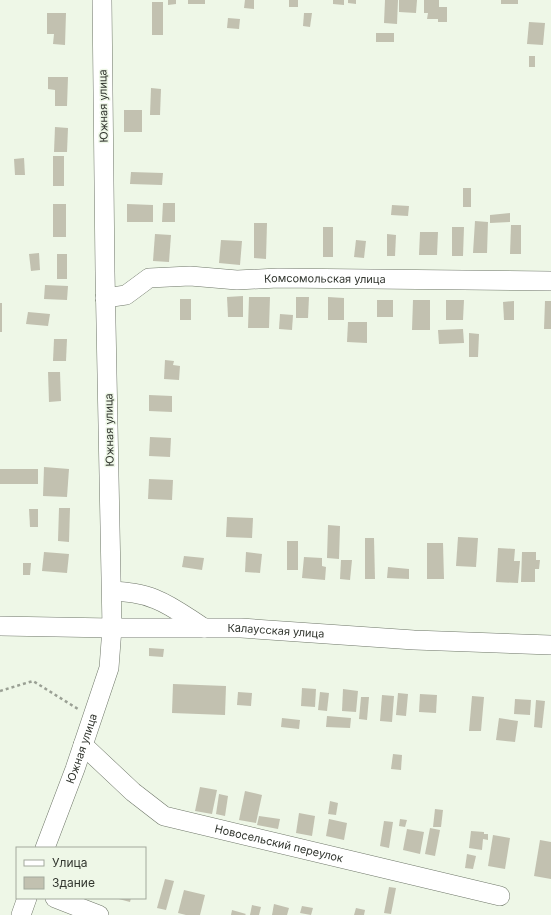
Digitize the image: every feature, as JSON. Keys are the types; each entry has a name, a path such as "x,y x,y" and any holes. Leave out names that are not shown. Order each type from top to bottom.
{"street":[{"name":"Южная улица","path":"45,847 83,745 109,668 112,628 105,298 102,0"},
{"name":"Комсомольская улица","path":"105,298 126,295 149,278 190,276 237,280 286,278 551,280"},
{"path":"112,591 132,592 155,598 174,608 204,628"},
{"name":"Калаусская улица","path":"0,626 241,628 414,640 551,645"},
{"name":"Новосельский переулок","path":"83,745 133,792 164,816 500,896"},
{"path":"21,915 27,899"},
{"path":"58,899 99,915"}],"path":[{"path":"0,691 33,681 92,718"}],"building":[{"path":"168,0 176,0 176,4 168,5"},
{"path":"188,0 205,0 205,4 188,4"},
{"path":"245,0 254,0 254,9 244,8"},
{"path":"289,0 298,0 298,7 289,7"},
{"path":"333,0 344,0 344,5 333,4"},
{"path":"348,0 356,0 356,4 348,3"},
{"path":"385,0 398,0 397,24 384,23"},
{"path":"399,0 417,0 416,13 399,12"},
{"path":"424,0 439,0 439,7 447,7 447,22 438,22 438,19 427,19 428,13 424,13"},
{"path":"501,0 518,0 518,4 501,4"},
{"path":"152,2 163,2 163,35 152,35"},
{"path":"47,13 66,13 65,45 53,44 54,34 47,34"},
{"path":"304,13 312,13 310,27 303,26"},
{"path":"228,18 240,19 239,29 227,28"},
{"path":"529,22 545,23 543,45 527,44"},
{"path":"376,33 394,33 394,42 376,42"},
{"path":"529,56 535,56 535,67 529,67"},
{"path":"48,77 68,77 67,106 55,106 55,90 48,89"},
{"path":"151,88 161,89 160,115 150,115"},
{"path":"124,110 142,110 142,132 124,132"},
{"path":"55,127 68,128 67,152 54,152"},
{"path":"53,156 64,156 64,186 53,186"},
{"path":"24,158 25,175 15,175 14,159"},
{"path":"131,172 163,173 162,185 130,184"},
{"path":"463,188 471,188 471,207 463,207"},
{"path":"163,203 175,203 175,222 162,222"},
{"path":"53,204 66,204 66,237 53,237"},
{"path":"127,204 153,205 153,222 127,222"},
{"path":"392,205 409,206 408,216 391,215"},
{"path":"510,213 510,222 490,223 490,215"},
{"path":"475,221 488,222 487,253 473,253"},
{"path":"254,223 267,223 266,259 254,258"},
{"path":"511,225 521,225 521,254 510,254"},
{"path":"323,227 333,227 333,257 323,257"},
{"path":"452,227 464,227 463,256 452,256"},
{"path":"420,232 438,232 437,255 419,255"},
{"path":"155,234 171,235 169,262 153,261"},
{"path":"387,234 396,235 395,256 387,256"},
{"path":"221,240 242,241 240,265 219,263"},
{"path":"356,240 366,241 364,258 354,257"},
{"path":"39,253 40,270 31,271 29,254"},
{"path":"57,254 67,254 67,279 57,279"},
{"path":"45,285 68,286 67,300 44,299"},
{"path":"243,296 243,317 228,317 227,297"},
{"path":"249,297 270,297 269,328 248,328"},
{"path":"296,297 309,297 308,318 296,318"},
{"path":"328,297 344,298 344,320 328,320"},
{"path":"180,299 191,299 191,320 180,320"},
{"path":"377,300 393,300 393,317 377,317"},
{"path":"413,300 430,300 430,330 412,330"},
{"path":"446,300 464,300 463,320 446,320"},
{"path":"514,301 514,320 504,320 503,302"},
{"path":"545,301 551,301 551,329 544,329"},
{"path":"0,303 2,303 2,332 0,332"},
{"path":"28,312 50,314 48,326 26,324"},
{"path":"280,314 293,315 292,330 279,329"},
{"path":"348,322 367,322 367,343 347,342"},
{"path":"463,329 464,343 439,344 438,330"},
{"path":"469,333 479,334 478,357 469,357"},
{"path":"54,339 67,339 66,361 53,361"},
{"path":"165,360 174,361 173,365 180,366 179,380 164,379"},
{"path":"48,372 60,372 61,401 49,402"},
{"path":"149,395 172,396 172,412 149,411"},
{"path":"150,437 171,438 170,457 149,456"},
{"path":"44,467 69,469 67,497 43,496"},
{"path":"0,469 38,469 38,484 0,484"},
{"path":"149,479 173,480 172,500 148,499"},
{"path":"59,508 70,508 69,542 58,541"},
{"path":"29,509 38,509 38,527 30,527"},
{"path":"227,517 253,518 252,538 226,537"},
{"path":"328,525 340,526 339,559 327,558"},
{"path":"458,537 478,538 476,567 456,566"},
{"path":"365,538 374,538 375,579 365,579"},
{"path":"287,541 298,541 298,570 287,570"},
{"path":"427,543 443,543 444,579 427,579"},
{"path":"498,548 515,549 514,561 520,561 518,583 496,582"},
{"path":"44,552 69,554 67,573 42,571"},
{"path":"246,552 262,554 260,573 245,572"},
{"path":"522,552 536,552 536,560 540,560 539,569 535,569 535,582 521,582"},
{"path":"184,556 204,558 202,570 182,567"},
{"path":"304,557 322,558 322,566 326,567 325,580 302,578"},
{"path":"341,560 352,560 350,580 340,579"},
{"path":"23,563 31,563 30,575 23,575"},
{"path":"388,567 409,569 409,579 387,578"},
{"path":"149,648 164,649 163,657 149,656"},
{"path":"173,684 226,686 225,715 172,713"},
{"path":"302,688 316,689 315,707 301,706"},
{"path":"343,689 358,691 356,712 342,711"},
{"path":"238,692 252,693 251,706 237,705"},
{"path":"320,692 329,693 327,711 318,710"},
{"path":"398,693 408,694 406,716 396,715"},
{"path":"420,694 437,695 436,713 419,712"},
{"path":"382,695 394,696 392,722 380,721"},
{"path":"472,696 484,697 481,731 469,731"},
{"path":"361,697 369,697 367,720 359,719"},
{"path":"515,699 531,700 530,715 514,714"},
{"path":"536,700 545,701 542,728 534,727"},
{"path":"327,716 351,718 350,728 326,727"},
{"path":"282,718 300,720 299,729 281,727"},
{"path":"499,718 518,721 515,742 496,740"},
{"path":"393,754 402,755 401,770 391,769"},
{"path":"200,787 217,790 212,814 195,811"},
{"path":"245,791 262,795 256,823 239,820"},
{"path":"219,794 228,796 225,816 216,814"},
{"path":"330,801 338,803 336,815 328,814"},
{"path":"435,809 443,810 441,827 433,827"},
{"path":"299,813 315,816 312,836 296,833"},
{"path":"259,816 280,819 278,829 257,825"},
{"path":"329,819 347,823 344,840 326,836"},
{"path":"400,819 407,820 405,827 399,826"},
{"path":"384,821 393,822 389,848 380,846"},
{"path":"430,828 440,830 435,856 425,854"},
{"path":"407,829 424,832 420,854 403,850"},
{"path":"471,831 484,832 484,834 488,834 488,840 483,839 482,850 469,848"},
{"path":"493,835 510,838 505,869 488,866"},
{"path":"540,840 551,842 551,879 534,876"},
{"path":"467,854 476,856 473,869 465,868"},
{"path":"165,879 174,881 166,910 157,908"},
{"path":"389,887 396,888 391,914 384,913"},
{"path":"184,890 205,895 200,915 186,915 178,913"},
{"path":"119,899 131,899 130,902"},
{"path":"274,904 289,908 287,915 272,915"},
{"path":"252,905 261,907 259,915 250,915"},
{"path":"302,906 313,908 311,915 300,913"},
{"path":"356,908 365,910 364,915 354,915"},
{"path":"232,910 246,914 231,915"}]}
